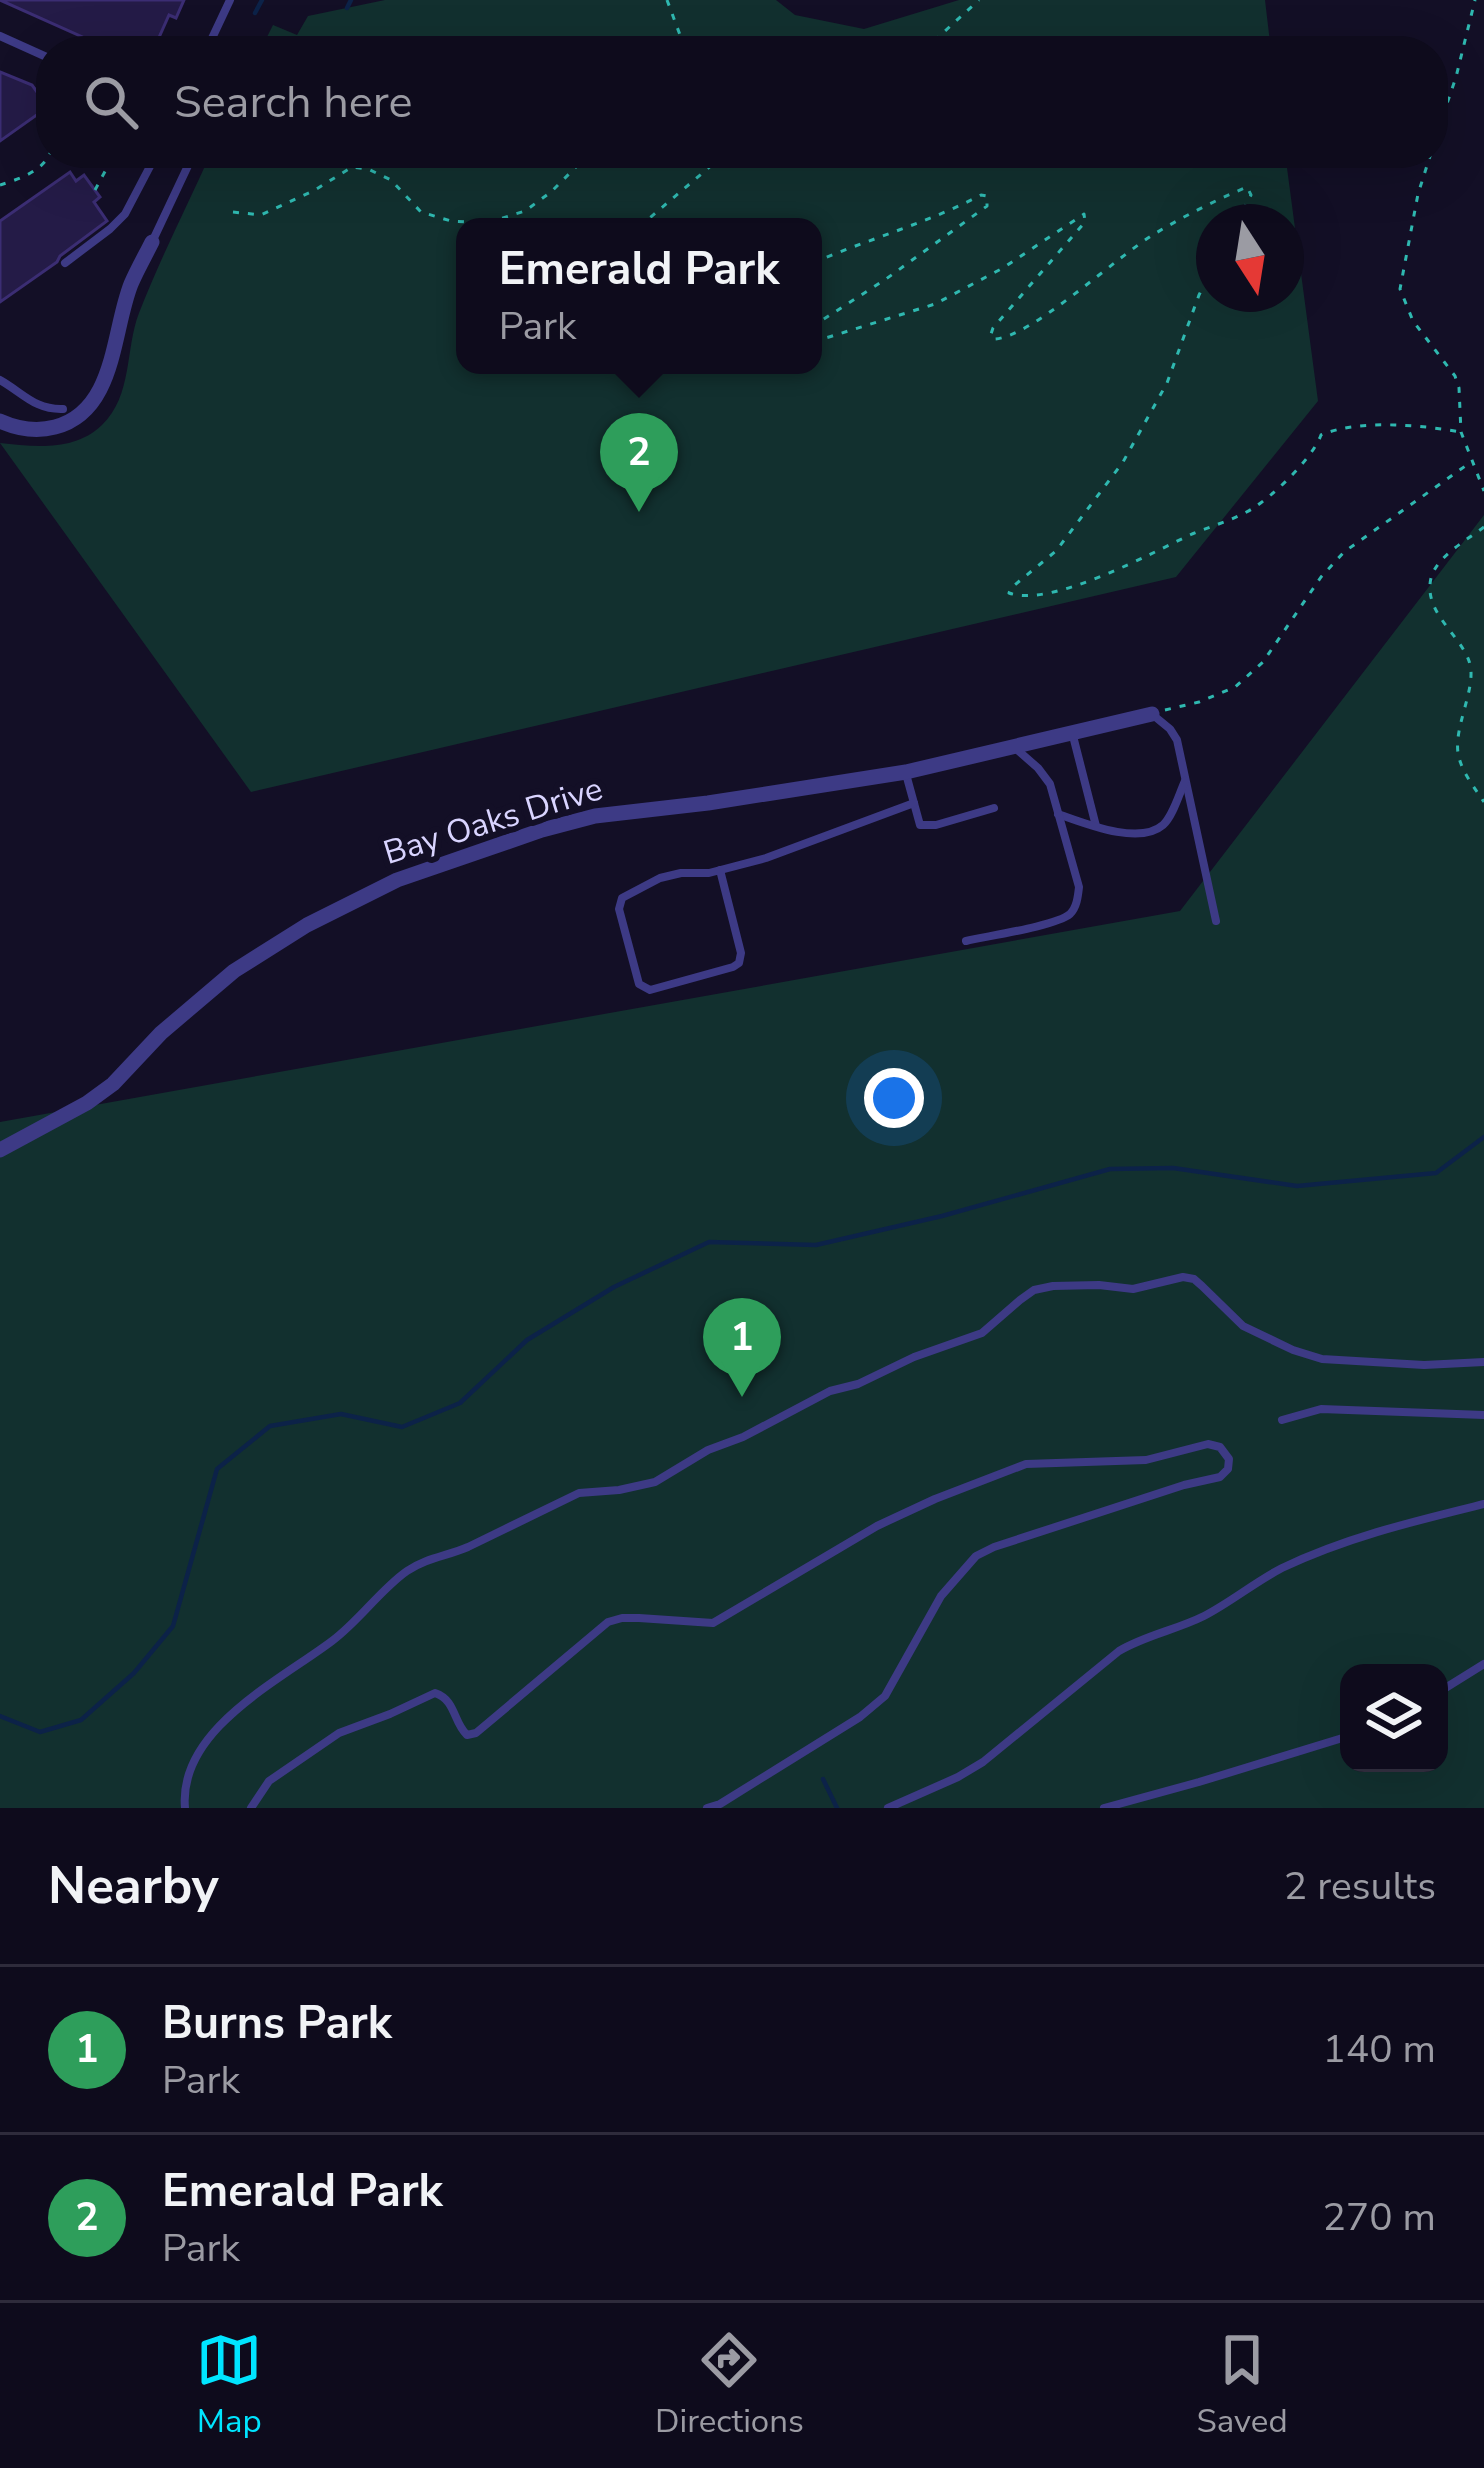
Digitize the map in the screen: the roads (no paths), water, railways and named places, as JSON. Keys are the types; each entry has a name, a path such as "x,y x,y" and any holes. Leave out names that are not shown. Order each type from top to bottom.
{"street":[{"path":"0,421 45,429 68,423 87,410 101,387 131,284 152,242"},
{"name":"Bay Oaks Drive","path":"0,1150 88,1103 234,970 307,925 397,880 595,816 906,772 1152,714"}],"lane":[{"path":"213,36 230,0"},
{"path":"0,36 36,52"},
{"path":"65,263 125,214 149,168"},
{"path":"152,242 187,168"},
{"path":"0,380 30,403 63,409"},
{"path":"1152,714 1177,740 1216,921"},
{"path":"1072,732 1097,828"},
{"path":"966,941 1055,920 1070,914 1078,901 1079,887 1050,784 1013,746"},
{"path":"906,772 920,825 994,808"},
{"path":"1058,814 1120,833 1160,828 1186,780"},
{"path":"720,870 741,952 739,963 650,990 643,988 619,909 622,898 660,878 766,859 914,803"},
{"path":"185,1808 183,1789 201,1748 263,1687 328,1644 405,1573 579,1493 656,1482 708,1450 830,1391 982,1333 1034,1291 1075,1284 1144,1288 1183,1277 1194,1279 1243,1327 1322,1359 1484,1363"},
{"path":"1282,1420 1321,1409 1484,1415"},
{"path":"250,1808 269,1781 339,1733 435,1693 450,1702 462,1732 476,1733 608,1622 639,1618 713,1623 878,1526 1026,1464 1146,1460 1208,1444 1226,1452 1228,1469 1220,1477 976,1556 941,1596 885,1696 860,1717 707,1808"},
{"path":"888,1808 983,1762 1134,1642 1208,1614 1277,1570 1329,1546 1484,1504"},
{"path":"1448,1687 1484,1664"},
{"path":"1104,1808 1340,1739"}],"waterway":[{"path":"255,13 262,0"},
{"path":"347,8 351,0"},
{"path":"0,1716 40,1732 81,1720 134,1673 173,1626 217,1469 270,1426 341,1414 402,1427 460,1403 527,1340 614,1287 709,1242 816,1245 1110,1169 1173,1168 1297,1186 1436,1173 1484,1137"},
{"path":"823,1779 837,1808"}],"place":[{"name":"Emerald Park","path":"639,512"},
{"name":"Burns Park","path":"742,1397"}]}
